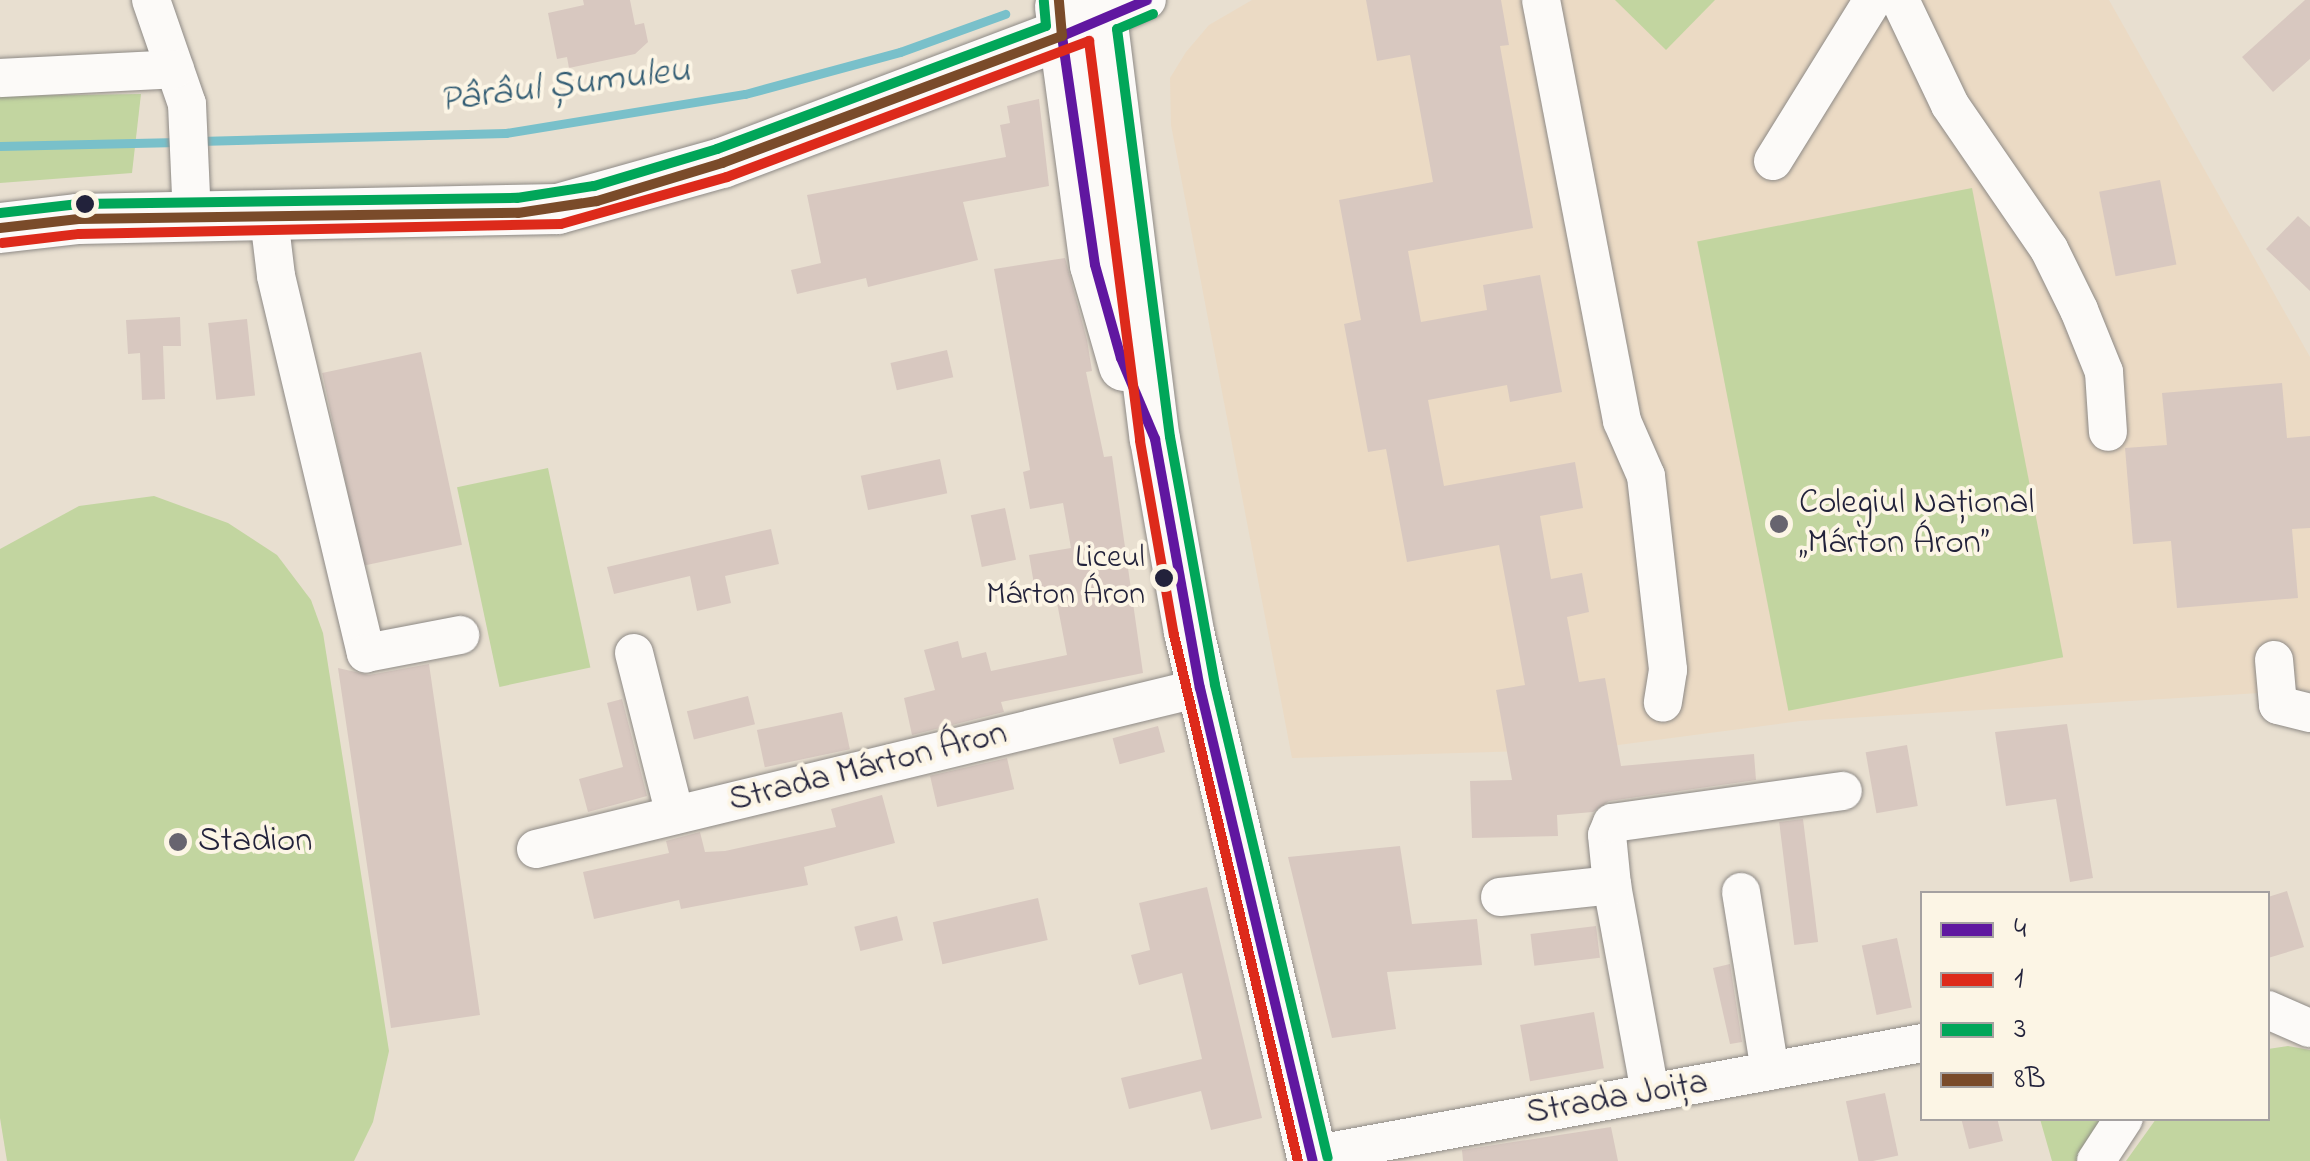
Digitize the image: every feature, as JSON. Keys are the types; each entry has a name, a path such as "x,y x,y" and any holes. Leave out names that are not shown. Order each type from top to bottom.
{"main road":[{"path":"0,228 192,218 518,213 597,202 722,163 1080,14 1200,688 1313,1158"}],"street":[{"path":"150,0 175,69 188,138 192,218"},
{"path":"1080,14 1148,0"},
{"path":"1541,0 1622,421 1646,476 1668,670 1662,703"},
{"path":"1773,161 1872,0"},
{"path":"1900,0 1950,105 2048,249 2079,310 2104,372 2108,432"},
{"path":"0,78 175,69"},
{"path":"269,218 276,276 366,653 460,635"},
{"path":"634,654 676,815"},
{"path":"2274,660 2278,705 2310,713"},
{"name":"Strada Márton Áron","path":"536,849 1200,688"},
{"path":"1650,1093 1612,885 1607,834 1612,823 1843,791"},
{"path":"1500,897 1612,885"},
{"path":"1741,892 1770,1071"},
{"path":"2270,1011 2309,1029"},
{"path":"2270,1029 2309,1029"},
{"name":"Strada Joița","path":"1313,1158 1920,1043"},
{"path":"2096,1161 2122,1121"}],"shaded area":[{"name":"Colegiul Național „Márton Áron”","path":"1252,0 2109,0 2310,357 2310,690 1800,721 1588,749 1292,758 1171,125 1170,78 1186,52 1209,25"}],"green space":[{"path":"1615,0 1715,0 1666,50"},
{"path":"141,94 132,173 0,183 0,96"},
{"path":"1972,188 2063,657 1788,711 1697,241"},
{"path":"548,468 590,668 499,687 457,487"},
{"name":"Stadion","path":"154,496 228,523 277,555 311,600 323,633 389,1051 373,1122 354,1161 7,1161 0,1118 0,549 79,506"},
{"path":"2288,1046 2310,1050 2310,1161 2126,1161 2155,1121 2270,1121 2270,1049"},
{"path":"2041,1121 2102,1121 2079,1161 2052,1161"}],"building":[{"path":"583,0 630,0 635,25 644,23 648,42 635,54 569,68 567,57 557,59 548,13 584,5"},
{"path":"1366,0 1501,0 1509,45 1500,46 1533,228 1408,251 1421,322 1487,310 1483,285 1540,275 1562,392 1510,402 1507,385 1428,400 1444,486 1575,462 1583,508 1540,516 1551,579 1582,573 1589,612 1567,617 1579,682 1605,678 1621,766 1754,754 1756,780 1609,801 1593,812 1557,815 1558,836 1472,838 1470,781 1512,780 1496,690 1525,685 1499,545 1407,562 1386,449 1368,452 1344,324 1361,320 1339,200 1433,182 1410,55 1377,61"},
{"path":"2305,0 2310,0 2310,59 2273,92 2242,57"},
{"path":"1039,99 1049,186 963,202 978,260 868,287 866,278 797,294 791,270 821,263 807,195 1006,157 1000,125 1010,123 1007,106"},
{"path":"2160,180 2176,264 2116,276 2099,192"},
{"path":"2298,216 2310,227 2310,291 2266,249"},
{"path":"1065,258 1087,340 1092,371 1086,372 1104,457 1112,456 1143,673 1001,702 1004,712 912,735 904,698 935,690 924,650 958,641 962,658 986,652 991,671 1067,655 1054,587 1035,590 1029,555 1071,548 1063,503 1030,509 1023,472 1030,470 994,269"},
{"path":"180,317 181,346 163,346 165,399 142,400 140,353 128,354 126,320"},
{"path":"247,319 255,396 216,400 208,323"},
{"path":"947,350 953,377 897,390 890,363"},
{"path":"421,352 462,545 363,566 322,373"},
{"path":"2282,383 2287,438 2310,436 2310,528 2292,529 2298,598 2177,608 2171,541 2133,544 2125,448 2167,445 2162,393"},
{"path":"940,459 947,493 868,510 861,476"},
{"path":"1005,508 1016,560 982,567 971,515"},
{"path":"771,529 779,564 725,576 731,603 697,611 690,576 614,594 607,567"},
{"path":"429,664 480,1015 391,1028 338,668 369,675"},
{"path":"748,696 755,724 694,739 687,711"},
{"path":"622,699 647,796 588,812 579,779 623,767 607,703"},
{"path":"842,712 850,749 765,767 757,730"},
{"path":"2067,724 2093,878 2070,882 2056,799 2006,806 1995,732"},
{"path":"1158,726 1165,752 1120,764 1113,738"},
{"path":"1907,745 1918,806 1876,813 1866,752"},
{"path":"1007,758 1014,789 937,807 930,776"},
{"path":"882,795 895,843 804,867 808,885 681,909 679,900 594,919 583,872 669,853 666,841 700,832 705,852 836,827 831,809"},
{"path":"1803,819 1818,942 1794,945 1779,822"},
{"path":"1400,846 1412,924 1477,919 1482,965 1387,972 1396,1029 1332,1038 1288,857"},
{"path":"1207,887 1262,1118 1211,1130 1201,1091 1129,1109 1121,1078 1202,1059 1182,973 1139,985 1131,955 1150,950 1139,903"},
{"path":"2287,891 2304,947 2270,957 2270,896"},
{"path":"1038,898 1048,940 942,964 933,922"},
{"path":"897,916 903,940 860,951 854,927"},
{"path":"1596,926 1600,958 1534,966 1530,934"},
{"path":"1897,938 1912,1007 1877,1015 1862,945"},
{"path":"1730,964 1742,1042 1730,1044 1713,968"},
{"path":"1594,1012 1604,1068 1530,1081 1520,1025"},
{"path":"1885,1093 1898,1156 1859,1161 1846,1101"},
{"path":"1962,1121 1998,1121 2003,1141 1969,1149"},
{"path":"1611,1127 1618,1161 1463,1161 1462,1150"}],"waterway":[{"name":"Pârâul Șumuleu","path":"199,141 506,133 745,94 900,52 1005,14"},
{"name":"Pârâul Șumuleu","path":"0,146 178,142"}],"transit line":[{"name":"8B","path":"0,228 78,219 518,213 597,201 722,163 1062,36 1059,0"},
{"name":"4","path":"1147,0 1062,36 1095,265 1121,358 1155,439 1200,688 1313,1161"},
{"name":"3","path":"0,213 78,204 517,198 594,186 717,149 1046,26 1044,1"},
{"name":"3","path":"1153,14 1117,29 1170,437 1215,685 1328,1158"},
{"name":"1","path":"2,243 79,234 561,224 727,177 1089,41 1140,441 1174,635 1298,1161"}],"place":[{"name":"Colegiul Național „Márton Áron”","path":"1779,524"},
{"name":"Liceul Márton Áron","path":"1164,578"},
{"name":"Stadion","path":"178,842"}]}
